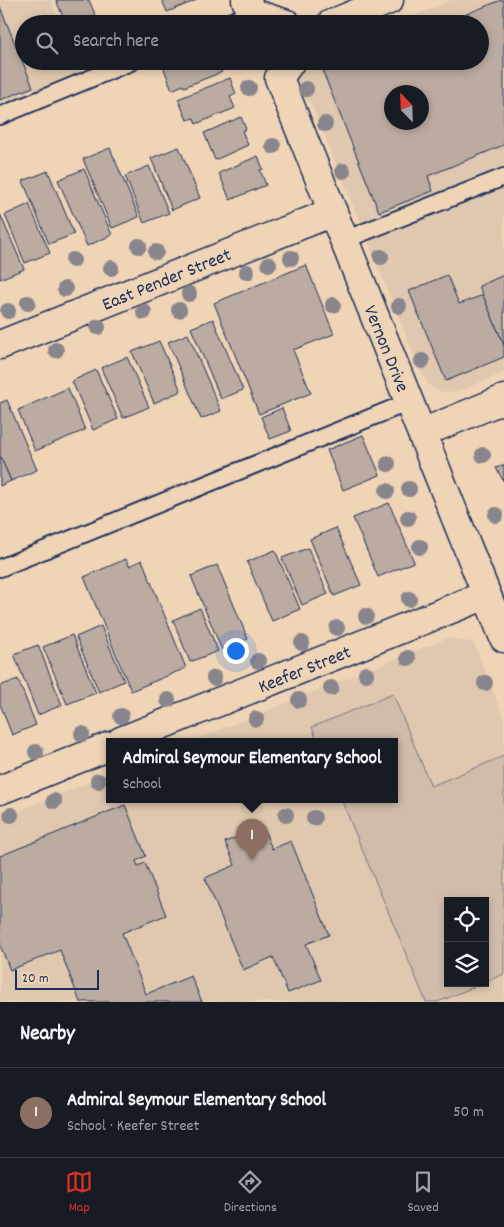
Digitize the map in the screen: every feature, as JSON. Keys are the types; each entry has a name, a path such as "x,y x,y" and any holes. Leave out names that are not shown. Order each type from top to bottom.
{"street":[{"path":"353,15 389,0"},
{"path":"249,6 268,15"},
{"name":"Vernon Drive","path":"285,70 333,212 503,635"},
{"name":"East Pender Street","path":"0,345 333,212"},
{"path":"422,433 504,399"},
{"name":"Keefer Street","path":"129,738 486,595"},
{"path":"0,790 106,748"}],"lane":[{"path":"238,15 249,6"},
{"path":"0,116 111,70"},
{"path":"344,240 504,177"},
{"path":"0,568 409,402"}],"shaded area":[{"path":"0,0 51,0 57,15 15,15 15,70 79,70 84,81 0,116"},
{"path":"452,0 504,0 504,373 456,392 442,392 431,387 422,374 311,103 298,92 292,79 298,70 489,70 489,15 416,15"},
{"path":"448,638 474,643 504,718 504,1002 0,1002 0,819 106,775 106,803 398,803 398,738 199,738"},
{"path":"393,694 431,786 504,756 504,974 489,980 489,897 444,897 444,987 474,987 438,1002 426,1002 343,803 398,803 398,738 316,738 312,727"}],"building":[{"path":"56,0 89,0 95,15 62,15"},
{"path":"162,0 197,0 167,12"},
{"path":"504,0 504,145 428,176 433,191 379,212 323,72 328,70 489,70 489,15 464,15"},
{"path":"0,7 15,43 15,70 26,70 33,87 0,100"},
{"path":"164,70 221,70 222,72 172,90"},
{"path":"230,78 236,94 230,97 235,108 196,124 194,118 187,120 178,99"},
{"path":"241,117 246,129 242,131 248,145 215,160 204,133"},
{"path":"179,147 200,198 172,210 151,158"},
{"path":"110,148 139,217 112,228 83,159"},
{"path":"258,156 263,169 260,170 266,185 230,200 219,173"},
{"path":"149,166 169,213 144,223 125,176"},
{"path":"84,169 112,235 87,246 58,180"},
{"path":"48,171 74,234 49,244 23,181"},
{"path":"29,204 50,253 25,263 5,215"},
{"path":"0,214 24,269 0,279"},
{"path":"306,265 334,334 293,350 311,393 259,414 214,303"},
{"path":"447,275 459,304 483,295 504,345 504,357 446,381 409,291"},
{"path":"504,275 504,345 479,286"},
{"path":"213,319 243,390 221,399 191,328"},
{"path":"188,334 221,411 201,419 168,342"},
{"path":"159,341 181,391 154,403 132,352"},
{"path":"127,357 149,407 123,418 101,368"},
{"path":"96,370 118,419 93,430 72,381"},
{"path":"68,388 85,430 35,451 18,410"},
{"path":"7,400 37,470 11,481 0,456 0,403"},
{"path":"282,408 291,431 270,439 261,417"},
{"path":"363,435 380,475 343,490 327,450"},
{"path":"0,456 11,481 0,486"},
{"path":"504,465 504,482 496,468"},
{"path":"389,503 414,562 378,577 353,518"},
{"path":"336,528 361,585 334,596 310,539"},
{"path":"308,548 328,594 302,605 282,558"},
{"path":"275,550 300,609 272,621 247,562"},
{"path":"126,559 129,566 142,560 186,668 131,691 84,577"},
{"path":"217,565 248,639 222,650 191,576"},
{"path":"200,608 218,651 190,662 173,620"},
{"path":"101,626 124,681 99,692 76,637"},
{"path":"72,635 96,693 67,704 43,647"},
{"path":"38,645 62,705 38,715 14,654"},
{"path":"18,679 36,725 12,735 0,704 0,686"},
{"path":"125,805 146,856 136,861 138,866 145,863 166,915 122,933 146,994 191,976 202,1002 80,1002 60,950 10,970 0,945 0,856"},
{"path":"263,827 272,849 291,841 329,935 306,944 321,980 288,993 273,957 243,970 205,878 235,865 225,842"}],"place":[{"name":"Admiral Seymour Elementary School","path":"252,860"}]}
